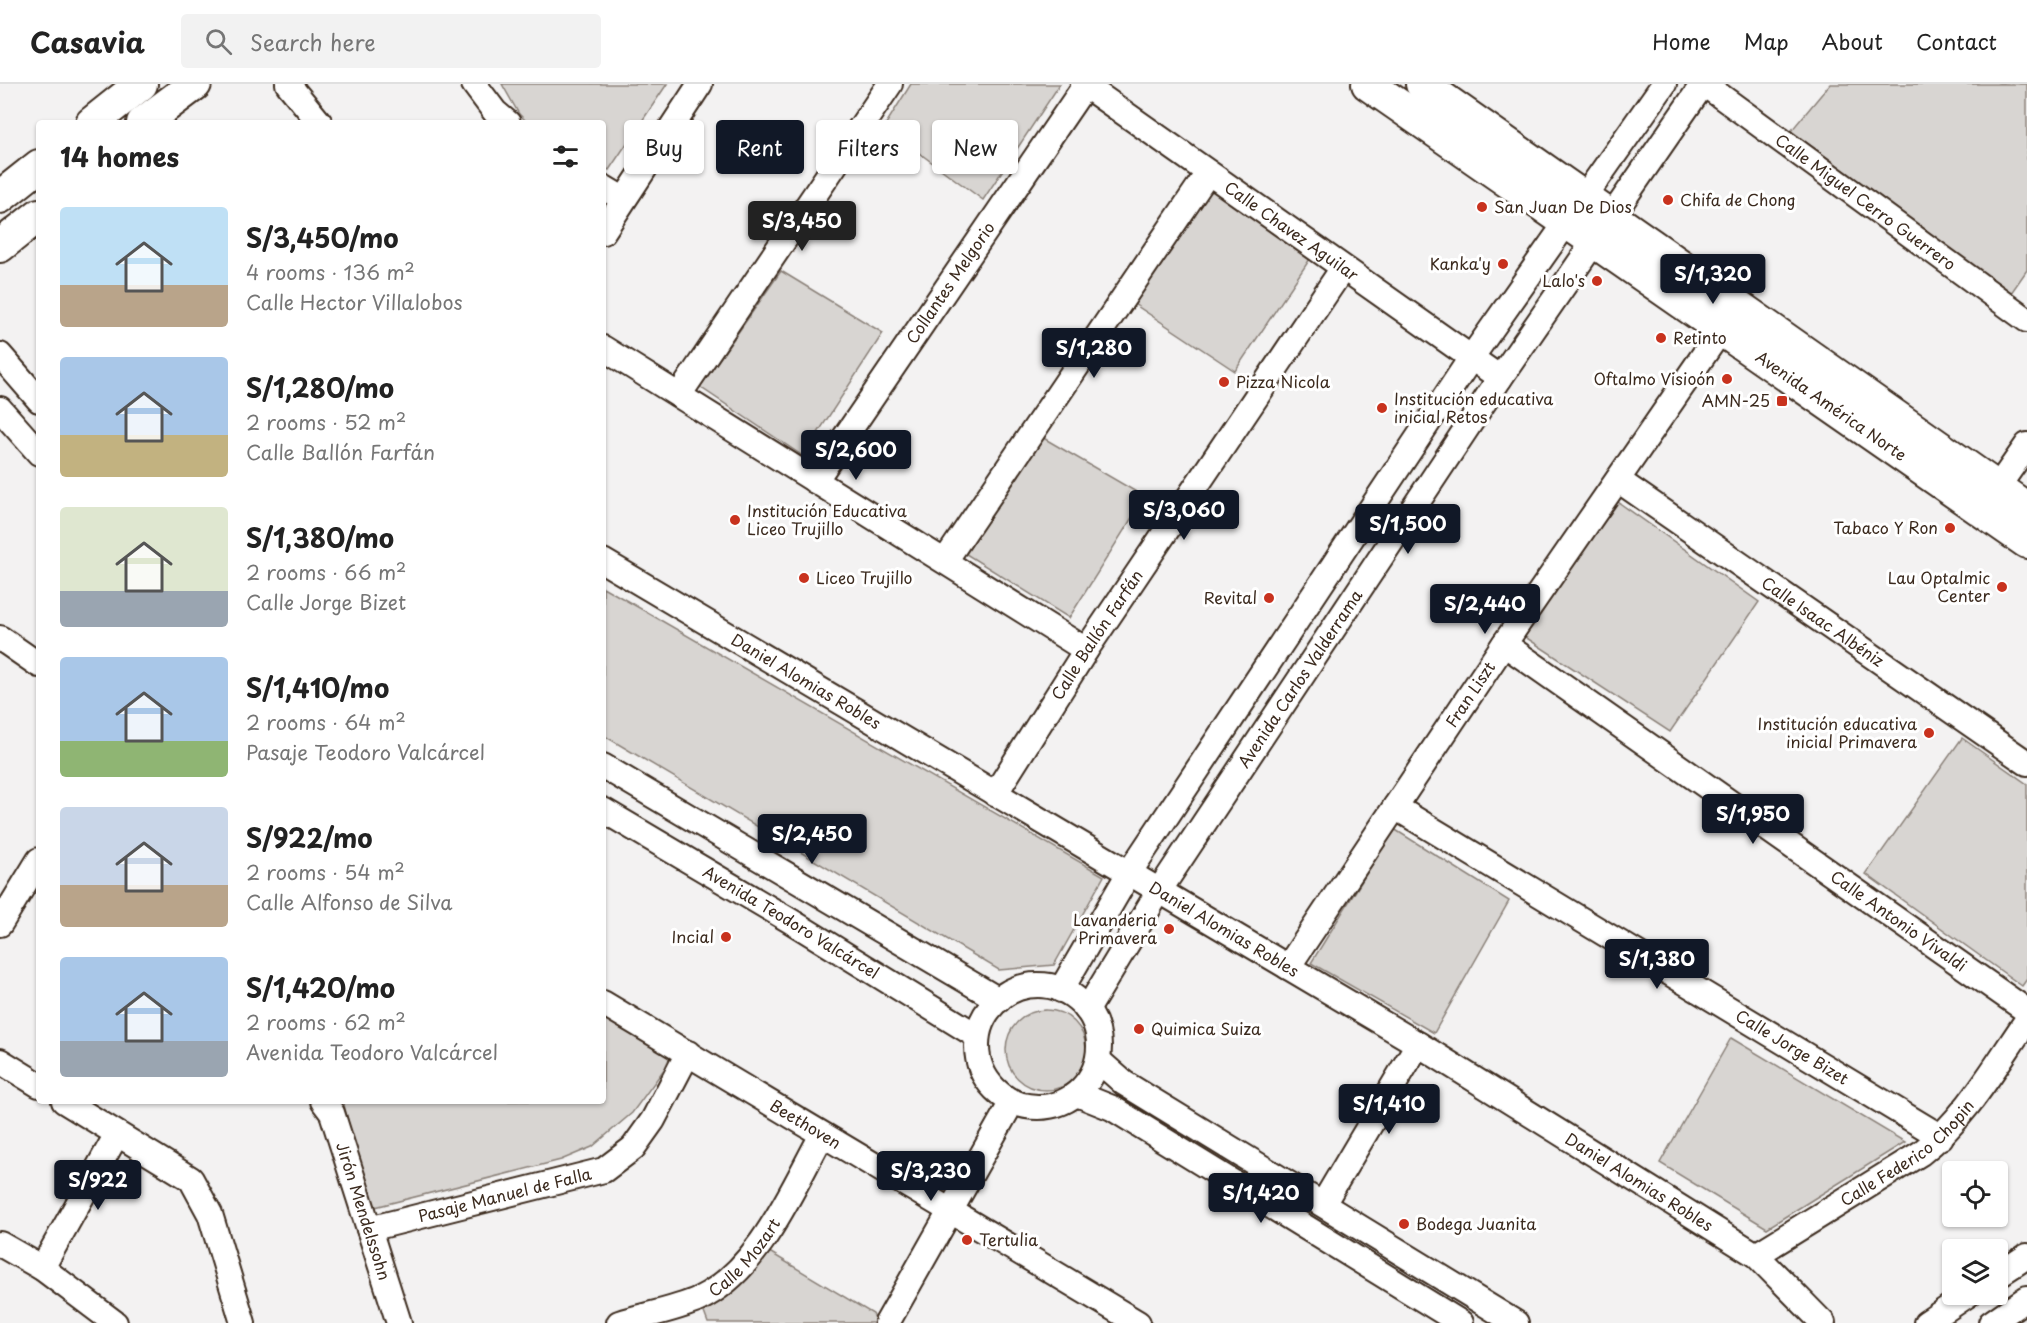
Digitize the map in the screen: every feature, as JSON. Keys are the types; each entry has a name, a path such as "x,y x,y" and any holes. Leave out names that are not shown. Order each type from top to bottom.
{"main road":[{"path":"96,120 141,84"},
{"path":"148,120 195,84"},
{"name":"Avenida América Norte","path":"1368,84 1574,208 1603,228 1739,304 2027,509"},
{"name":"Avenida América Norte","path":"1422,84 1574,208"},
{"path":"0,197 36,168"},
{"path":"0,246 36,217"},
{"name":"Avenida América Norte","path":"1603,228 1722,330 2027,542"}],"street":[{"path":"288,84 318,120"},
{"path":"474,84 495,112 504,120"},
{"path":"606,220 613,193 700,84"},
{"path":"679,395 890,84"},
{"name":"Calle Chavez Aguilar","path":"1085,84 1500,378"},
{"name":"Collantes Melgorio","path":"815,481 1085,84"},
{"name":"Avenida Carlos Valderrama","path":"1061,990 1129,873 1471,358 1574,208 1664,84"},
{"name":"Avenida Carlos Valderrama","path":"1088,1010 1159,891 1500,378 1704,84"},
{"name":"Calle Miguel Cerro Guerrero","path":"1704,84 2027,320"},
{"path":"945,561 1209,173"},
{"name":"Calle Ballón Farfán","path":"995,794 1086,650 1343,268"},
{"name":"Fran Liszt","path":"1288,967 1504,644 1739,304"},
{"path":"606,350 1086,650"},
{"path":"0,355 36,397"},
{"path":"0,409 36,450"},
{"path":"1997,488 2027,445"},
{"name":"Calle Isaac Albéniz","path":"1618,480 2027,763"},
{"name":"Daniel Alomias Robles","path":"606,563 1418,1044 1756,1255 1823,1323"},
{"path":"1,642 36,663"},
{"name":"Calle Antonio Vivaldi","path":"1504,644 2027,1011"},
{"path":"606,768 999,1000"},
{"name":"Calle Jorge Bizet","path":"1395,807 1941,1137"},
{"name":"Avenida Teodoro Valcárcel","path":"606,812 789,920 977,1036"},
{"path":"0,924 36,865"},
{"path":"789,920 807,886"},
{"path":"1029,986 1045,986 1061,990 1088,1010 1096,1025 1099,1042 1098,1060 1090,1078 1077,1094 1062,1103 1046,1107 1028,1107 1012,1102 995,1090 984,1074 978,1054 977,1036 985,1017 999,1000 1014,991 1029,986"},
{"name":"Beethoven","path":"606,1005 1138,1323"},
{"name":"Calle Federico Chopin","path":"1756,1255 1921,1153 1941,1137 1958,1118 2027,1020"},
{"path":"1323,1204 1418,1044"},
{"name":"Pasaje Manuel de Falla","path":"369,1229 604,1170 633,1148 653,1120 688,1053"},
{"path":"1098,1060 1124,1083 1516,1323"},
{"path":"0,1062 36,1084"},
{"path":"1077,1094 1122,1114 1461,1323"},
{"path":"887,1323 1012,1102"},
{"path":"71,1104 191,1179 210,1214 243,1323"},
{"name":"Jirón Mendelssohn","path":"325,1104 332,1113 399,1323"},
{"path":"42,1268 117,1134"},
{"name":"Calle Mozart","path":"619,1323 699,1299 745,1265 767,1232 822,1135"},
{"path":"0,1244 42,1268 115,1323"},
{"path":"2008,1268 2027,1256"},
{"path":"1991,1323 2027,1298"},
{"path":"1926,1323 1953,1305"}],"shaded area":[{"path":"502,84 667,84 643,120 624,120 624,148 609,170 606,168 606,120 525,120 519,114"},
{"path":"911,84 1060,84 1018,147 1018,120 932,120 932,162 920,154 920,120 888,120"},
{"path":"1830,84 2027,84 2027,270 2011,293 1791,131"},
{"path":"948,174 1000,174 983,200"},
{"path":"1212,188 1310,259 1235,371 1134,304"},
{"path":"781,271 883,333 803,456 700,387"},
{"path":"1040,436 1145,497 1069,618 966,554"},
{"path":"1611,497 1759,602 1670,732 1519,633"},
{"path":"606,589 1104,876 1054,965 999,970 606,737"},
{"path":"1962,738 2027,784 2027,979 2022,986 1866,874"},
{"path":"1394,829 1509,901 1434,1033 1311,963"},
{"path":"1046,1010 1061,1013 1074,1022 1083,1035 1086,1050 1083,1065 1074,1078 1061,1087 1046,1090 1031,1087 1018,1078 1009,1065 1006,1050 1009,1035 1018,1022 1031,1013"},
{"path":"606,1014 671,1054 665,1068 632,1113 592,1147 561,1160 375,1207 358,1160 344,1104 606,1104"},
{"path":"1731,1038 1905,1142 1767,1228 1660,1163"},
{"path":"761,1247 873,1314 877,1323 708,1323 699,1299"}],"place":[{"name":"Chifa de Chong","path":"1668,200"},
{"name":"San Juan De Dios","path":"1482,207"},
{"name":"Kanka'y","path":"1503,264"},
{"name":"Lalo's","path":"1597,281"},
{"name":"Retinto","path":"1661,338"},
{"name":"Oftalmo Visioón","path":"1727,379"},
{"name":"Pizza Nicola","path":"1224,382"},
{"name":"AMN-25","path":"1782,401"},
{"name":"Institución educativa inicial Retos","path":"1382,408"},
{"name":"Institución Educativa Liceo Trujillo","path":"735,520"},
{"name":"Tabaco Y Ron","path":"1950,528"},
{"name":"Liceo Trujillo","path":"804,578"},
{"name":"Lau Optalmic Center","path":"2002,587"},
{"name":"Revital","path":"1269,598"},
{"name":"Institución educativa inicial Primavera","path":"1929,733"},
{"name":"Lavanderia Primavera","path":"1169,929"},
{"name":"Incial","path":"726,937"},
{"name":"Quimica Suiza","path":"1139,1029"},
{"name":"Bodega Juanita","path":"1404,1224"},
{"name":"Tertulia","path":"967,1240"}]}
